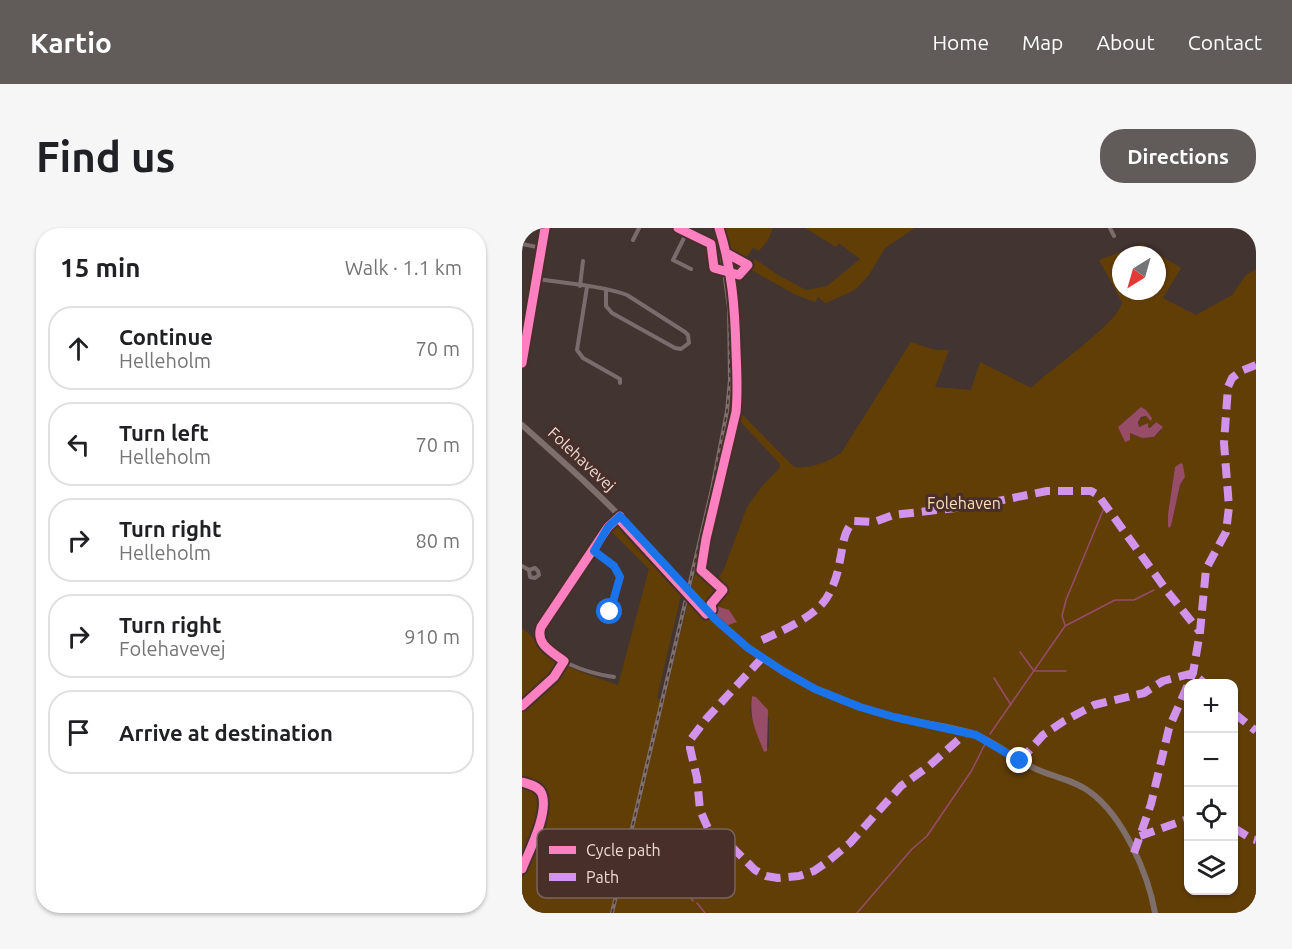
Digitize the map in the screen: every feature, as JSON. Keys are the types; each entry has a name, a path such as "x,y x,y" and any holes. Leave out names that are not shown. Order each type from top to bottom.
{"street":[{"path":"522,363 545,228"},
{"path":"633,240 639,228"},
{"path":"678,228 711,244"},
{"path":"1110,228 1114,236"},
{"path":"687,232 673,260 691,269"},
{"path":"522,244 542,248"},
{"path":"580,286 583,261"},
{"path":"536,279 606,290 627,295 688,335 689,344 681,349 675,348 612,313 606,306 606,290"},
{"path":"587,287 577,350 583,358 620,379 620,383"},
{"name":"Folehavevej","path":"522,425 620,516 716,620 748,648 783,671 815,689 860,707 976,735 1035,769 1078,784 1089,791 1112,813 1122,828 1148,884 1155,913"},
{"path":"614,677 588,672 564,661 544,645 540,637 541,627 608,527 620,516"},
{"path":"594,551 614,566 620,577 610,612"},
{"path":"522,566 529,570"}],"green space":[{"path":"723,228 773,228 768,240 759,251 753,248 744,261 731,254"},
{"path":"805,228 915,228 885,248 869,275 855,290 826,303 818,297 815,302 796,295 748,268 755,259 806,290 827,286 860,259 839,243 836,247"},
{"name":"Folehaven","path":"1112,255 1112,284 1099,260"},
{"name":"Folehaven","path":"1166,259 1181,268 1166,293"},
{"name":"Folehaven","path":"1256,269 1256,913 522,913 522,628 553,658 580,672 618,685 649,569 612,532 620,523 682,591 657,698 664,701 695,573 714,585 724,569 747,507 763,485 779,469 780,464 737,418 738,410 794,467 812,466 841,453 911,342 935,350 949,350 935,387 971,390 980,362 1031,388 1097,333 1118,311 1121,300 1166,300 1196,315 1232,295 1246,275","holes":["1141,407 1150,415 1139,419 1139,427 1143,425 1150,428 1156,422 1161,431 1154,437 1142,438 1130,433 1130,435 1118,427","1183,465 1184,480 1180,485 1171,526 1168,514 1175,467","752,696 769,718 769,746 764,752 750,712"]}],"shaded area":[{"path":"1141,407 1152,418 1151,421 1146,416 1141,417 1138,422 1139,427 1148,423 1150,428 1156,422 1163,427 1154,437 1142,438 1130,433 1130,440 1125,442 1118,427"},
{"path":"1181,463 1185,477 1180,485 1169,528 1168,514 1175,467"},
{"path":"716,606 729,610 737,622 728,625 714,613"},
{"path":"752,696 756,697 768,710 767,751 764,752 752,718"}],"waterway":[{"path":"1065,625 1062,616 1066,600 1104,508"},
{"path":"990,734 1065,626 1115,600 1134,600 1154,590"},
{"path":"1020,652 1034,671 1066,671"},
{"path":"994,678 1011,705"},
{"path":"857,913 912,849 927,836 972,770 985,744"},
{"path":"697,903 705,913"}],"railway":[{"path":"632,829 712,489 727,411 730,380 729,308 722,257 715,228"},
{"path":"612,913 616,898"}],"marked path":[{"path":"1134,853 1151,804 1169,728 1193,673 1200,632 1206,569 1226,532 1229,507 1224,443 1228,387 1232,378 1241,371 1256,365"},
{"path":"762,640 802,620 826,600 836,577 846,534 854,521 874,522 893,515 973,506 1047,491 1091,491 1098,495 1167,591 1200,632"},
{"path":"708,829 700,810 697,778 690,748 691,739 707,718 762,658"},
{"path":"1020,761 1043,735 1094,705 1144,693 1163,681 1193,673 1200,679"},
{"path":"1238,716 1256,731"},
{"path":"735,850 755,870 766,876 778,878 799,876 814,871 850,843 901,786 929,766 967,732"},
{"path":"1140,836 1184,820"},
{"path":"1238,830 1256,840"}],"cycle path":[{"path":"522,363 545,228"},
{"path":"678,228 711,244 714,268 739,275 748,265 728,254"},
{"path":"522,706 554,677 564,661 542,643 541,627 608,527 620,516 620,520 706,614 712,610 711,604 723,590 701,570 737,404 734,304 727,258 719,228"},
{"path":"522,782 534,786 542,794 543,811 538,829"},
{"path":"522,869 537,832"}],"route":[{"path":"610,612 620,577 614,566 594,551 608,527 620,516 716,620 748,648 783,671 815,689 860,707 976,735 990,741 1020,761"}]}
